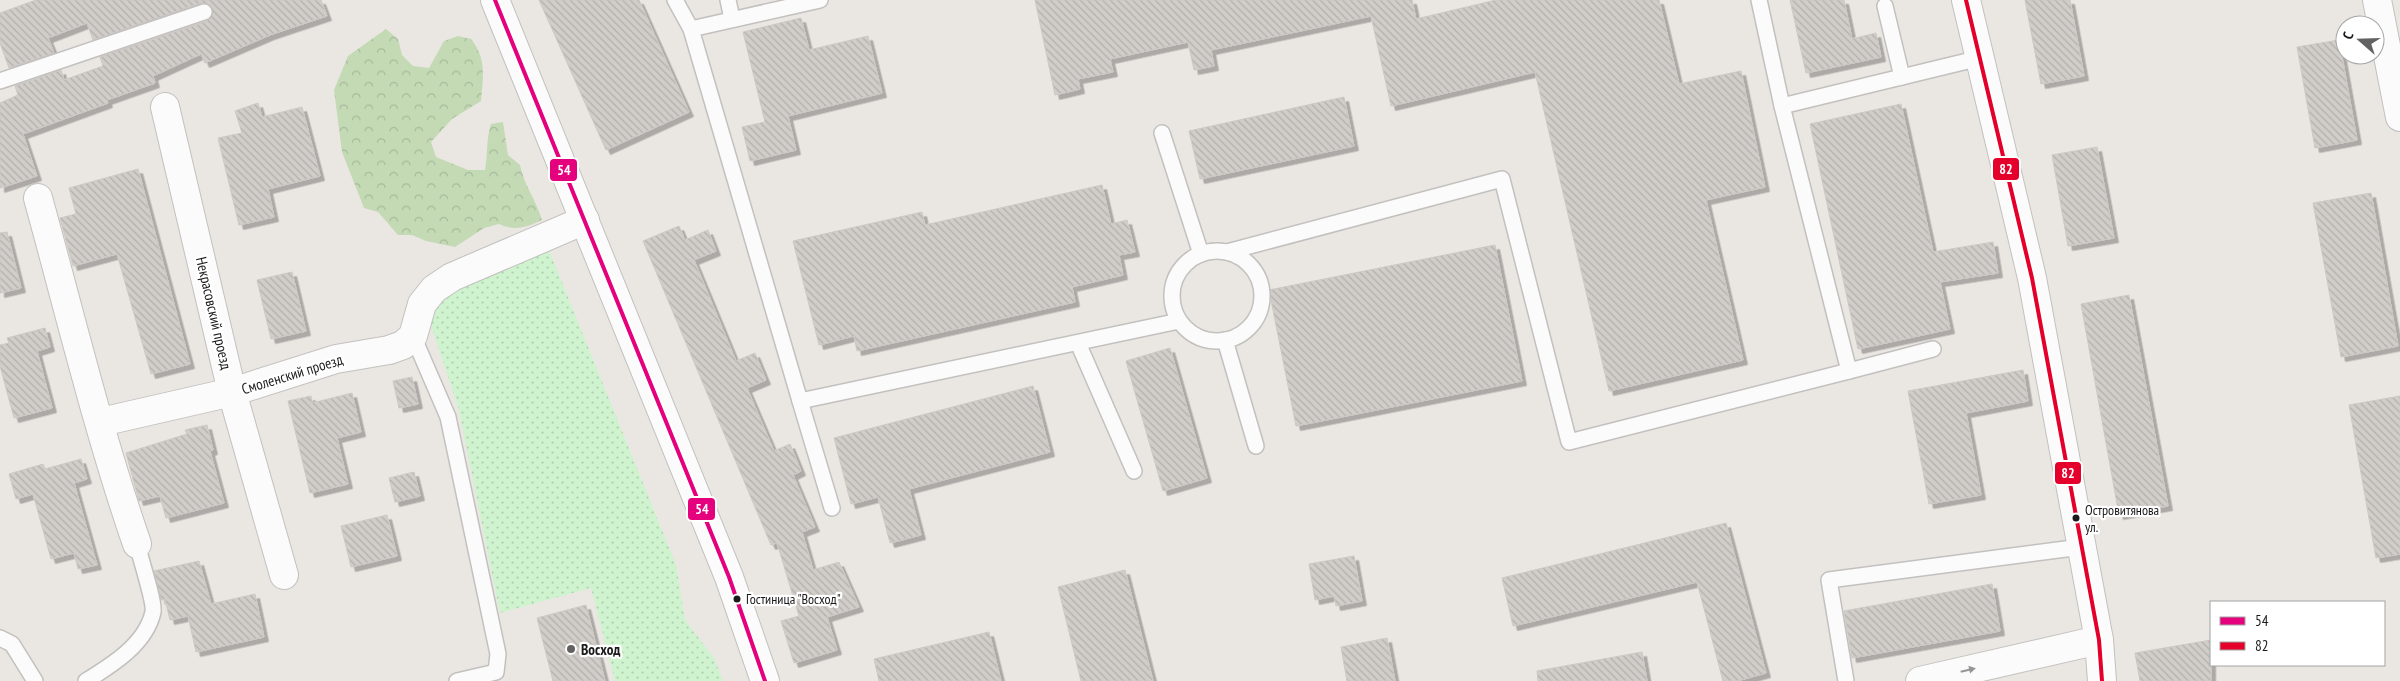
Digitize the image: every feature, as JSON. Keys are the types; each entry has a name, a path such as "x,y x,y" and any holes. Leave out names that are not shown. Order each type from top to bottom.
{"street":[{"path":"495,0 586,220 729,576 765,681"},
{"path":"1966,0 2032,278 2099,640 2102,681"},
{"path":"2377,0 2400,117"},
{"name":"Некрасовский проезд","path":"165,107 232,392 284,575"},
{"path":"38,198 101,422 111,469 138,544"},
{"path":"413,336 422,304 434,289 452,277 586,220"},
{"name":"Смоленский проезд","path":"101,422 232,392 336,359 389,350 403,345 413,336"},
{"path":"1920,681 2099,640"}],"lane":[{"path":"675,0 691,29 832,508"},
{"path":"728,0 732,19"},
{"path":"691,29 820,0"},
{"path":"1759,0 1782,106 1849,371"},
{"path":"1885,6 1902,77"},
{"path":"0,81 204,12"},
{"path":"1782,106 1980,58"},
{"path":"1162,133 1201,254"},
{"path":"1227,252 1502,179 1569,442 1932,349"},
{"path":"1214,251 1227,252 1239,256 1250,265 1258,276 1262,290 1262,303 1257,316 1249,328 1238,336 1226,340 1212,341 1188,331 1179,321 1174,309 1172,295 1174,282 1180,270 1189,260 1201,254 1214,251"},
{"path":"800,401 1179,321"},
{"path":"413,336 448,416 498,654 496,672 457,681"},
{"path":"1226,340 1256,446"},
{"path":"1078,343 1134,471"},
{"path":"86,681 113,664 143,636 153,611 138,544"},
{"path":"1846,681 1829,580 2081,546"},
{"path":"0,638 12,644 35,681"}],"green space":[{"path":"386,29 398,39 402,55 413,66 429,68 444,41 458,36 471,39 482,61 481,101 452,119 431,142 436,157 468,170 485,170 488,135 491,124 503,122 508,155 520,165 542,220 520,228 499,224 484,228 455,247 426,241 412,235 398,235 378,212 364,208 342,152 334,90 348,56"},
{"path":"549,250 676,565 685,620 714,658 723,681 615,681 591,588 500,613 459,410 428,316 443,294"}],"building":[{"path":"36,0 321,0 327,16 270,35 205,63 201,54 153,76 155,83 107,100 108,103 23,134 37,176 0,188 0,103 18,95 15,86 61,70 64,80 103,66 100,57 207,21 213,13 210,5 201,3 93,40 87,23 48,38 54,53 9,68 0,43 0,13"},
{"path":"539,0 639,0 689,112 606,150"},
{"path":"1035,0 1412,0 1416,19 1496,0 1659,0 1679,84 1741,71 1765,187 1706,200 1743,360 1609,391 1535,72 1391,106 1371,16 1211,50 1214,66 1194,70 1188,42 1110,59 1113,72 1078,79 1080,89 1055,95"},
{"path":"1790,0 1844,0 1852,39 1876,33 1881,57 1806,73"},
{"path":"2025,0 2070,0 2084,76 2041,84"},
{"path":"801,18 809,50 868,36 882,93 788,116 796,150 750,161 742,127 765,122 743,32"},
{"path":"2335,41 2335,65 2344,65 2357,140 2315,148 2297,47"},
{"path":"1344,97 1354,146 1200,179 1189,131"},
{"path":"258,103 262,117 302,107 320,176 268,189 274,217 239,225 218,138 242,133 235,111"},
{"path":"1901,104 1933,252 1993,242 1998,273 1940,282 1950,329 1858,349 1810,124"},
{"path":"2097,147 2114,238 2068,246 2052,155"},
{"path":"138,169 190,364 151,374 117,254 73,266 60,218 76,214 69,188"},
{"path":"1102,185 1111,224 1127,220 1135,252 1119,255 1123,275 1072,287 1075,302 857,351 854,336 819,345 793,241 922,212 925,225"},
{"path":"2371,193 2398,346 2341,357 2313,203"},
{"path":"679,226 685,240 708,230 716,251 694,260 736,361 755,353 766,380 747,388 774,451 790,444 801,471 793,475 815,527 802,532 813,570 839,562 859,607 827,617 837,650 794,663 781,621 799,616 777,543 771,545 643,241"},
{"path":"7,232 21,288 0,293 0,233"},
{"path":"1495,245 1522,381 1296,426 1269,290"},
{"path":"292,272 306,331 271,339 257,280"},
{"path":"2129,295 2168,506 2119,515 2081,304"},
{"path":"45,328 50,347 37,351 52,408 14,418 0,366 0,345 9,343 7,338"},
{"path":"1170,348 1207,478 1163,491 1126,361"},
{"path":"2023,370 2028,401 1966,413 1981,495 1929,504 1908,391"},
{"path":"412,377 418,404 399,408 393,381"},
{"path":"1033,386 1050,452 909,489 921,535 890,543 878,497 851,504 834,438"},
{"path":"352,393 361,432 337,438 348,484 310,493 288,401 311,396 312,403"},
{"path":"2400,396 2400,554 2376,558 2349,405"},
{"path":"207,425 213,450 210,451 224,503 166,518 160,496 139,501 126,453 187,434 185,430"},
{"path":"81,459 87,479 74,483 97,565 78,569 74,553 51,559 33,494 16,499 9,474 43,464 45,469"},
{"path":"414,472 420,496 395,502 389,478"},
{"path":"387,515 397,556 351,567 341,526"},
{"path":"1726,523 1766,673 1737,681 1723,681 1697,582 1513,626 1502,578"},
{"path":"1354,556 1362,601 1336,606 1334,596 1315,600 1309,564"},
{"path":"199,561 211,604 255,594 264,637 196,652 188,616 170,620 165,599 161,600 154,571"},
{"path":"1125,570 1153,681 1081,681 1058,587"},
{"path":"1992,584 2000,631 1852,658 1844,611"},
{"name":"Восход","path":"586,605 605,681 553,681 537,618"},
{"path":"989,632 1001,681 879,681 874,659"},
{"path":"1387,638 1395,681 1347,681 1341,647"},
{"path":"2210,640 2211,681 2140,681 2135,653"},
{"path":"1642,652 1647,681 1538,681 1537,671"}],"transit line":[{"name":"54","path":"495,0 729,577 765,681"},
{"name":"82","path":"1966,0 2032,278 2099,640 2102,681"}],"place":[{"name":"Островитянова ул.","path":"2076,518"},
{"name":"Гостиница \"Восход\"","path":"737,599"},
{"name":"Восход","path":"571,649"}]}
